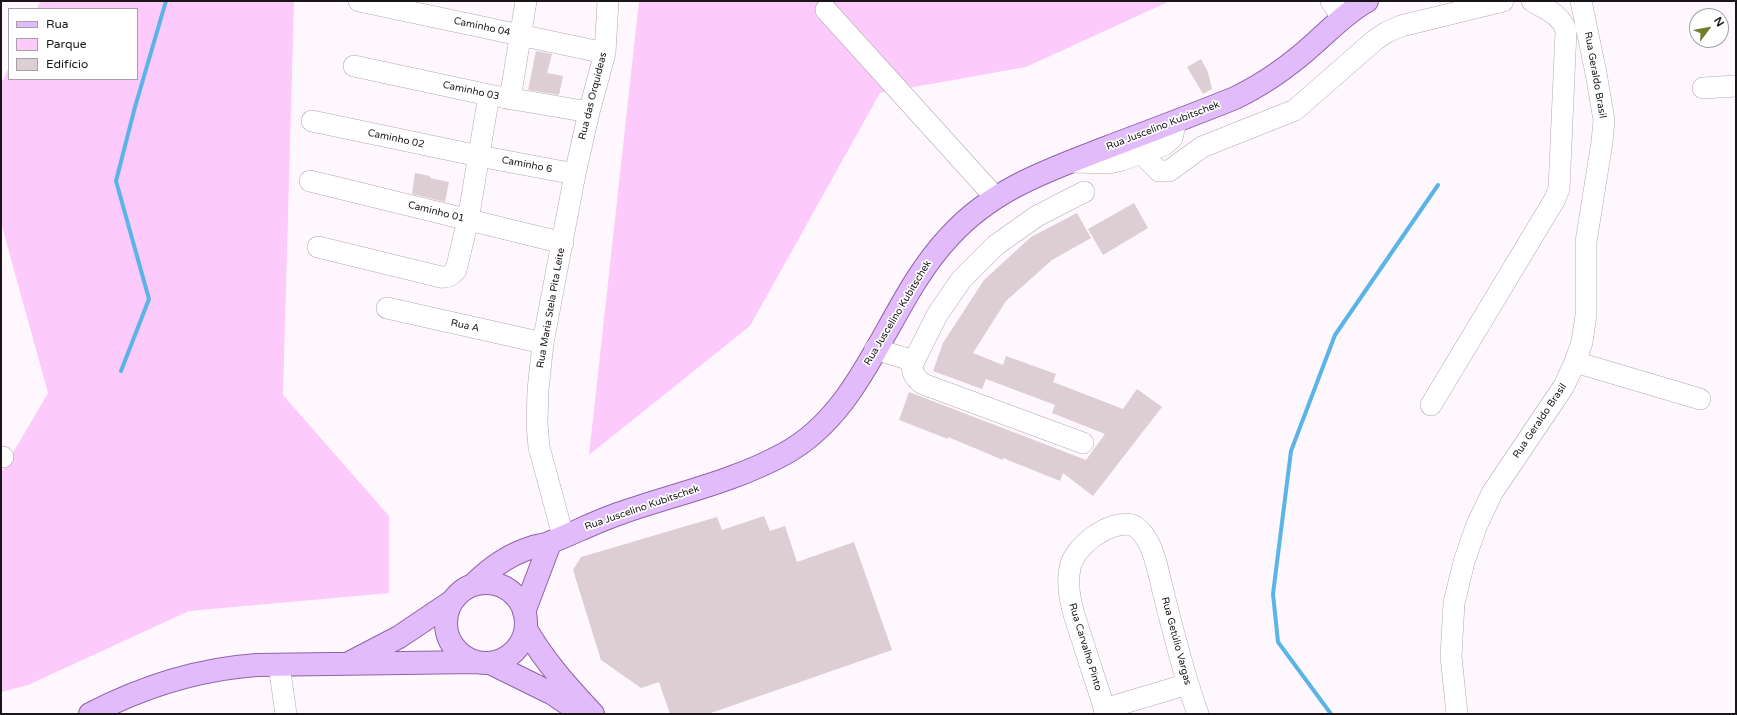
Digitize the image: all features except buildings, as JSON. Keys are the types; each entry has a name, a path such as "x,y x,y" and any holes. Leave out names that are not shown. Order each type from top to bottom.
{"main road":[{"name":"Rua Juscelino Kubitschek","path":"474,584 486,573 509,557 532,547 557,540 620,513 723,481 784,454 809,438 831,418 845,400 913,284 928,262 950,236 974,213 995,197 1041,173 1235,98 1267,81 1292,63 1336,9 1367,1"},
{"path":"90,714 144,689 190,676 238,666 483,663 503,660 514,652 522,641 525,620 557,540"},
{"path":"346,664 399,637 451,602 465,588 474,584 487,583 499,585 510,591 518,600 538,650 553,671 593,714"},
{"path":"451,602 446,616 446,631 452,645 462,656 483,663 553,694 584,714"}],"street":[{"name":"Caminho 04","path":"359,1 605,53"},
{"path":"510,99 519,36 526,1"},
{"path":"1141,154 1159,171 1169,171 1202,147 1295,110 1387,32 1400,26 1503,1"},
{"path":"1431,405 1555,199 1559,189 1566,31 1564,23 1559,17 1532,1"},
{"name":"Rua Geraldo Brasil","path":"1457,714 1451,656 1452,628 1459,581 1470,544 1483,509 1492,493 1564,386 1582,342 1586,315 1586,242 1602,142 1604,120 1581,1"},
{"name":"Rua das Orquídeas","path":"575,174 589,112 605,53 608,9"},
{"path":"826,10 995,197"},
{"name":"Caminho 03","path":"354,66 489,95 589,112"},
{"path":"1703,88 1736,86"},
{"path":"318,247 446,278 452,275 456,270 468,220 489,95"},
{"name":"Caminho 02","path":"312,121 479,156"},
{"path":"1071,162 1109,163 1141,154 1168,143 1172,138 1176,121"},
{"name":"Caminho 6","path":"479,156 575,174"},
{"name":"Rua Maria Stela Pita Leite","path":"557,540 539,447 537,424 538,390 543,343 575,174"},
{"name":"Caminho 01","path":"310,181 563,242"},
{"path":"1083,443 923,384 917,379 912,368 937,315 966,275 996,245 1037,216 1084,192"},
{"name":"Rua A","path":"387,308 543,343"},
{"path":"875,349 914,361"},
{"path":"1575,362 1700,399"},
{"name":"Rua Carvalho Pinto","path":"1105,712 1072,609 1068,583 1070,566 1080,549 1098,532 1118,525 1132,525 1148,540 1157,568"},
{"name":"Rua Getúlio Vargas","path":"1157,568 1188,684 1198,714"},
{"path":"279,665 286,714"},
{"path":"1105,712 1188,684"}],"green space":[{"path":"40,1 294,1 283,395 389,516 389,593 189,611 28,685 1,692 1,473 48,393 1,223 1,84 8,69 8,80 138,80 138,8 37,8"},
{"path":"639,1 1170,1 1026,67 880,93 750,326 589,455"}],"waterway":[{"path":"121,371 149,299 116,181 135,107 166,1"},
{"path":"1331,714 1278,642 1273,594 1291,451 1335,335 1438,185"}]}
